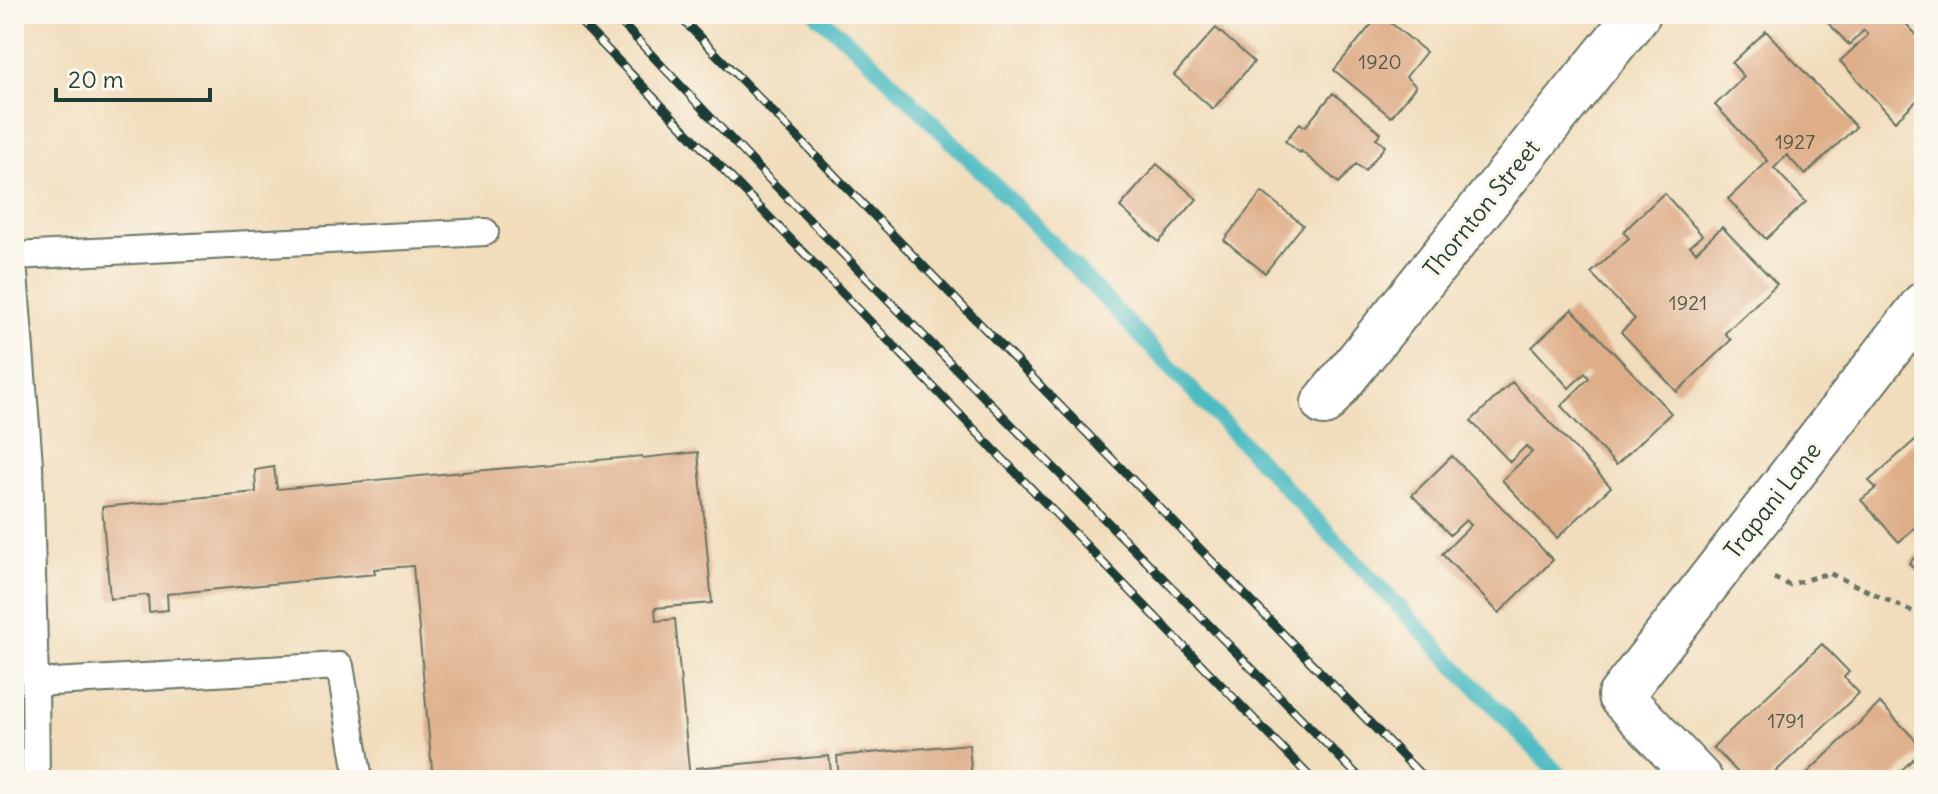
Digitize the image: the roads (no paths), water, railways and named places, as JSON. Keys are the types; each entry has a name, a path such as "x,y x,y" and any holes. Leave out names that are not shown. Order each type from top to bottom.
{"street":[{"name":"Thornton Street","path":"1324,403 1638,14"},
{"name":"Trapani Lane","path":"1700,780 1620,696 1921,315"}],"lane":[{"path":"14,256 485,232"},
{"path":"14,274 29,464 36,780"},
{"path":"35,683 340,666 359,780"}],"waterway":[{"path":"816,14 868,58 1028,218 1564,780"}],"railway":[{"path":"573,14 1313,780"},
{"path":"613,14 767,177 1362,780"},
{"path":"677,14 1426,780"}]}
